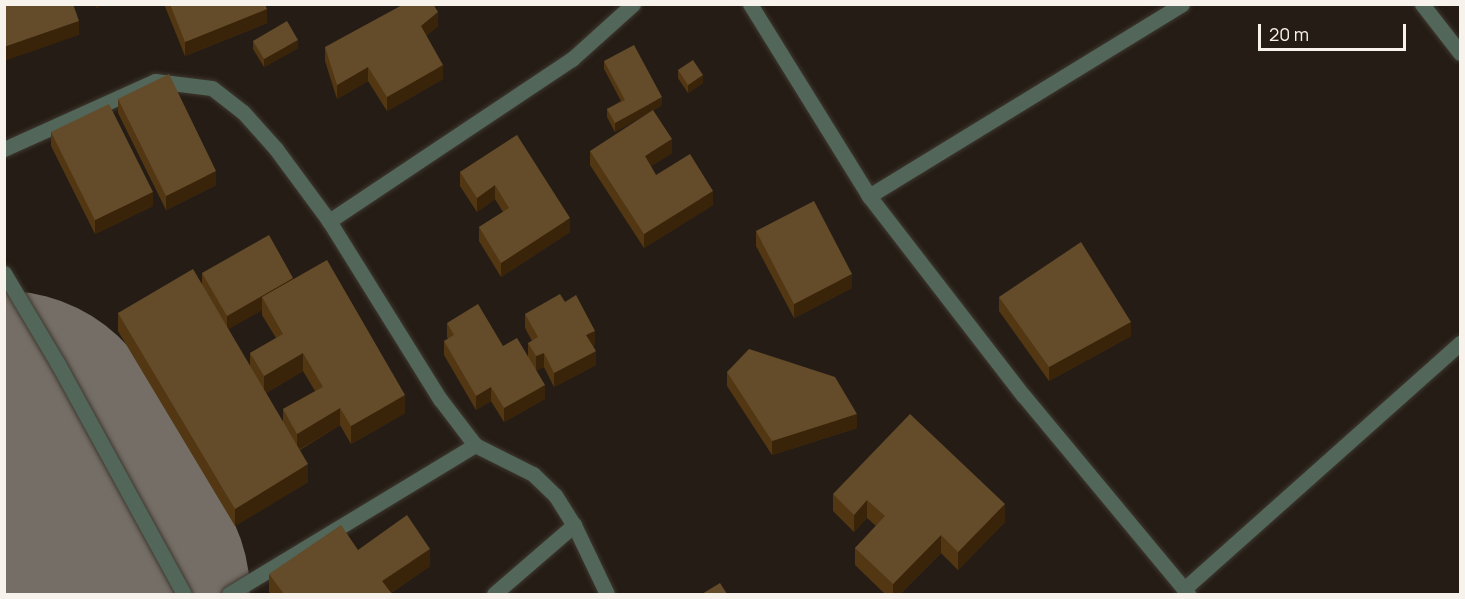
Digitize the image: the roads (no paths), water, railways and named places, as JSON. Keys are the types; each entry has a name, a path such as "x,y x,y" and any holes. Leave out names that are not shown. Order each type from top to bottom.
{"street":[{"path":"329,221 572,59 633,4"},
{"path":"750,4 869,196 1023,395 1186,592 1461,343"},
{"path":"869,196 1182,4"},
{"path":"1422,4 1461,53"},
{"path":"4,149 155,81 212,88 243,111 270,141 329,221 440,399 475,445 533,474 555,495 574,525 607,594"},
{"path":"4,273 58,364 184,594"},
{"path":"229,594 475,445"},
{"path":"494,594 574,525"}]}
